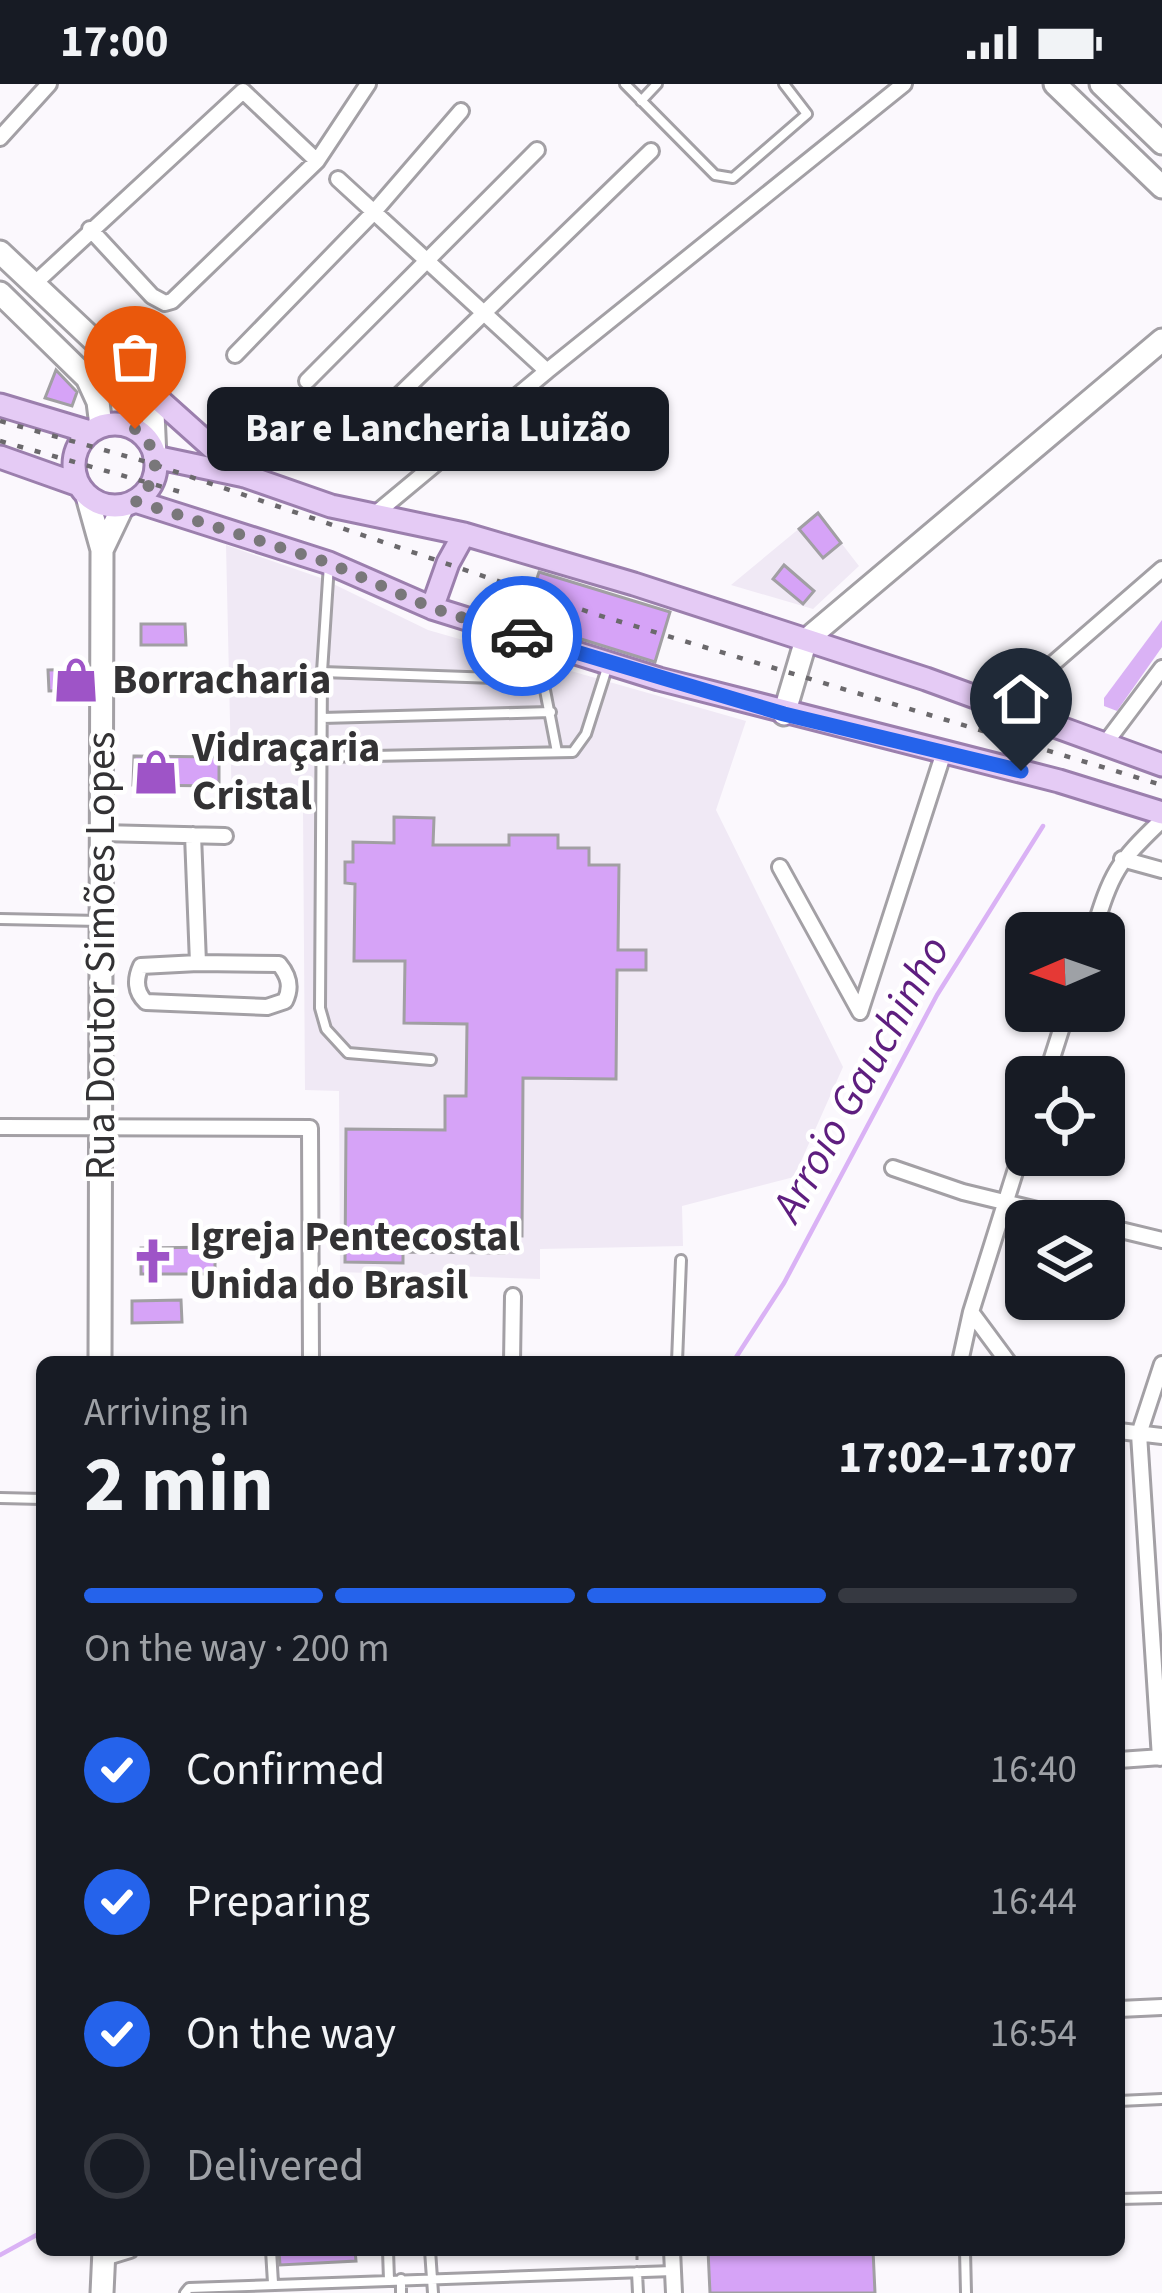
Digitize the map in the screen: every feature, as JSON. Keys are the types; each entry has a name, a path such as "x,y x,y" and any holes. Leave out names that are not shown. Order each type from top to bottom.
{"main road":[{"path":"1055,84 1162,187"},
{"path":"1102,84 1161,142 1138,164"},
{"path":"0,252 245,476"},
{"path":"0,293 87,378 98,402 95,429 76,451 74,462 83,490"},
{"path":"784,714 806,640 1162,340"},
{"path":"119,364 153,412 152,482 129,503"},
{"path":"0,405 95,429 112,424 135,429 151,445 155,457"},
{"path":"0,457 83,490 110,506 129,503 329,563 432,608 609,663 784,714 1059,781 1162,817"},
{"path":"155,457 245,476 331,506 464,534 634,584 1162,765"},
{"name":"Rua Doutor Simões Lopes","path":"83,490 102,550 100,1356"},
{"name":"Rua Doutor Simões Lopes","path":"102,550 129,503"},
{"path":"432,608 464,534"},
{"path":"102,2293 104,2256"}],"street":[{"path":"0,138 49,84"},
{"path":"90,229 152,296 165,303 317,160 368,84"},
{"path":"374,515 904,84"},
{"path":"34,284 245,87 317,160"},
{"path":"236,355 373,213 461,111"},
{"path":"307,381 537,150"},
{"path":"356,436 651,151"},
{"path":"338,179 547,371"},
{"path":"1003,707 1162,569"},
{"path":"1104,745 1162,668"},
{"path":"780,867 860,1012 944,752"},
{"path":"1100,912 1122,859 1162,817"},
{"path":"101,833 224,836"},
{"path":"193,836 198,962"},
{"path":"1122,859 1162,870"},
{"path":"198,962 279,964 289,976 288,994 280,1004 267,1007 142,999 136,977 141,967 198,962"},
{"path":"2,1126 310,1128 311,1356"},
{"path":"893,1168 1005,1203 961,1356"},
{"path":"1125,1231 1162,1240"},
{"path":"512,1356 514,1296"},
{"path":"971,1312 1004,1356"},
{"path":"1125,1760 1161,1758 1139,1434 1162,1364"},
{"path":"1125,1432 1162,1436"},
{"path":"1125,2009 1162,2007"},
{"path":"671,2256 674,2293"}],"lane":[{"path":"625,84 715,175 733,178 807,114 784,84"},
{"path":"641,101 657,84"},
{"path":"329,563 322,672 320,1008 326,1029 349,1053 431,1060"},
{"path":"322,757 573,752 586,734 609,663"},
{"path":"322,672 523,679 544,685 557,752"},
{"path":"322,718 551,712"},
{"path":"0,919 101,921"},
{"path":"677,1356 681,1260"},
{"path":"0,1498 36,1499"},
{"path":"1125,2101 1162,2099"},
{"path":"1125,2198 1162,2198"},
{"path":"271,2256 273,2283"},
{"path":"388,2256 389,2280"},
{"path":"430,2256 433,2293"},
{"path":"965,2256 966,2293"},
{"path":"185,2293 189,2288 273,2283 673,2271"},
{"path":"638,2272 638,2293"},
{"path":"401,2279 401,2293"}],"path":[{"path":"637,2256 638,2272"}],"shaded area":[{"path":"818,513 859,566 813,609 731,585"},
{"path":"226,545 321,578 428,630 746,721 716,810 843,1067 794,1177 682,1206 683,1246 540,1249 540,1279 340,1272 339,1091 305,1090 303,809 232,810"},
{"path":"1162,620 1162,647 1117,711 1104,706 1104,698"}],"building":[{"path":"56,370 77,392 72,406 45,398"},
{"path":"818,513 841,543 823,558 799,529"},
{"path":"784,565 814,591 803,604 773,579"},
{"path":"539,572 670,612 655,662 523,621"},
{"path":"141,624 185,624 186,645 141,645"},
{"path":"87,669 87,690 49,691 48,670"},
{"path":"134,756 219,757 219,786 133,785"},
{"path":"394,817 434,818 433,845 509,845 509,835 558,835 558,848 589,848 589,865 619,865 618,950 646,950 646,970 617,970 616,1079 523,1078 522,1236 504,1235 504,1253 403,1252 403,1263 345,1262 346,1129 445,1130 445,1096 466,1096 467,1024 404,1023 405,961 354,961 355,884 345,883 345,862 353,862 353,842 394,843"},
{"path":"215,1247 215,1274 141,1274 141,1248"},
{"path":"181,1300 182,1322 132,1323 132,1301"},
{"path":"279,2256 356,2256 356,2261 280,2265"},
{"path":"708,2256 873,2256 875,2293 710,2293"}],"waterway":[{"name":"Arroio Gauchinho","path":"737,1356 784,1283 937,995 1043,826"},
{"name":"Arroio Gauchinho","path":"0,2255 36,2235"}],"railway":[{"path":"0,421 147,462 598,615 1162,785"},
{"path":"0,441 188,494"}],"way so far":[{"path":"135,429 151,445 156,470 145,493 135,501 329,563 432,608 522,636"}],"place":[{"name":"Bar e Lancheria Luizão","path":"135,429"},
{"name":"Borracharia","path":"76,680"},
{"name":"Vidraçaria Cristal","path":"156,772"},
{"name":"Igreja Pentecostal Unida do Brasil","path":"153,1261"}],"route":[{"path":"522,636 784,714 1021,771"}]}
